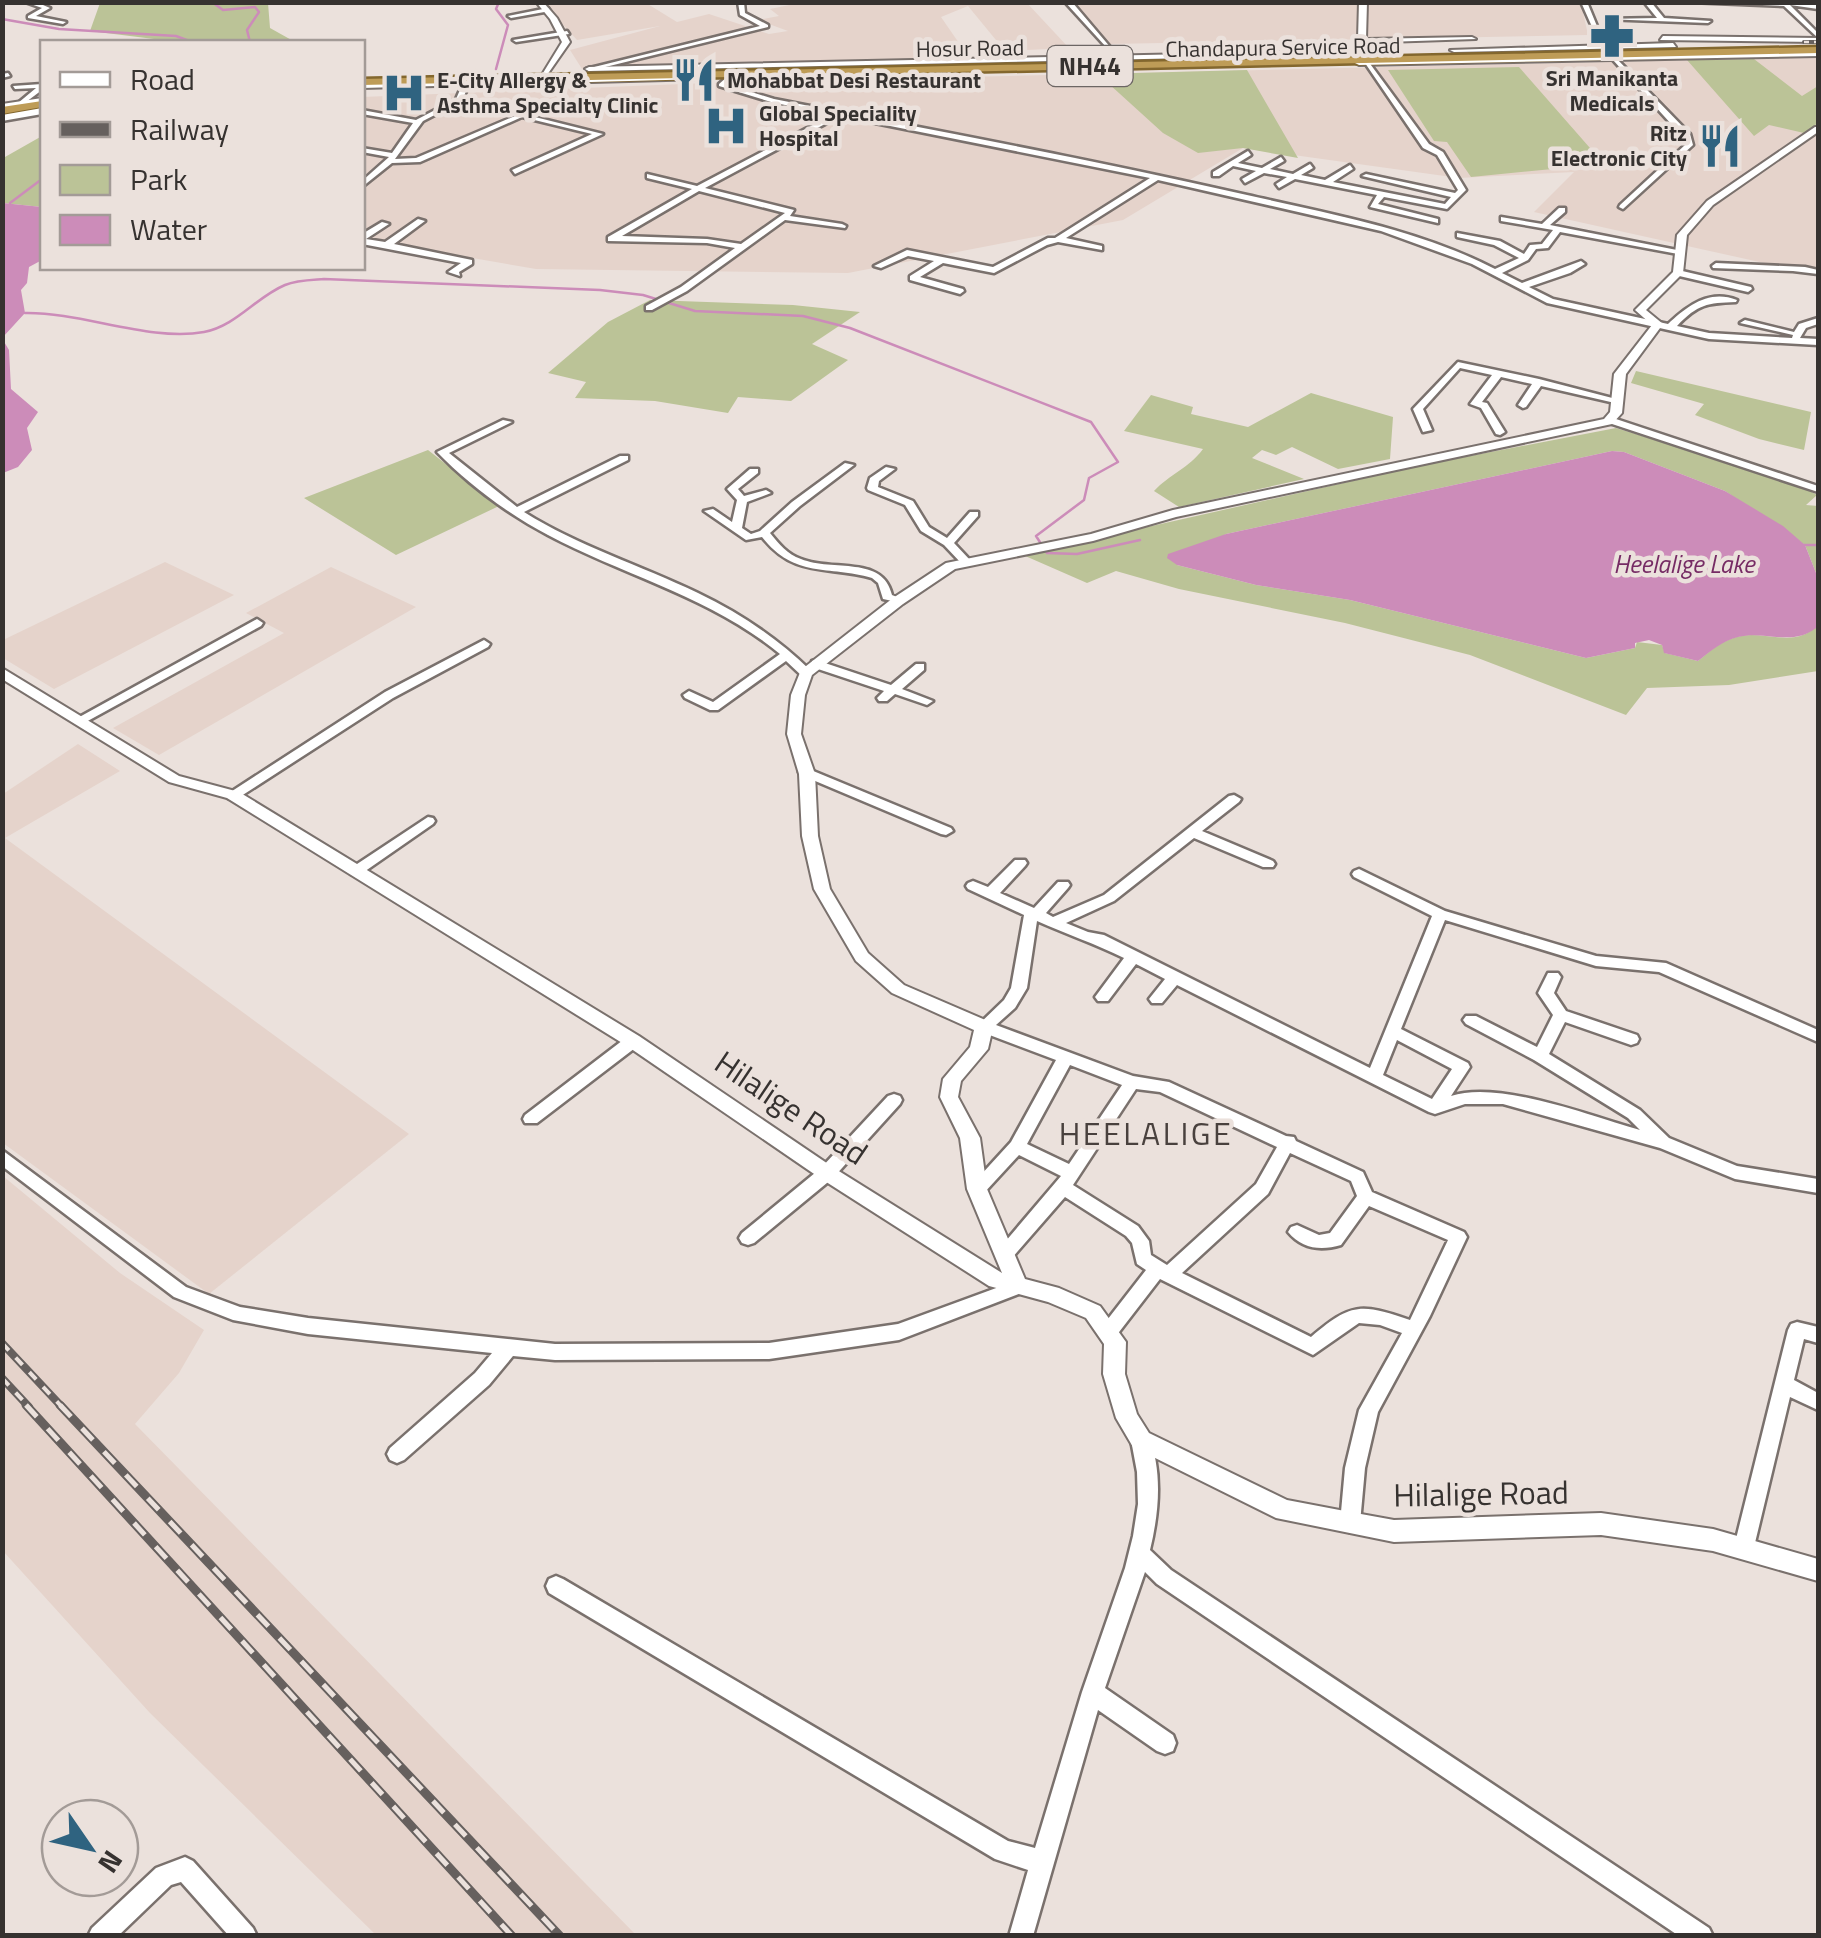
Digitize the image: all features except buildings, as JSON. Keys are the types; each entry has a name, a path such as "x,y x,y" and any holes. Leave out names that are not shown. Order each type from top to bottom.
{"highway":[{"name":"Hosur Road","path":"365,80 550,69 1818,45"},
{"name":"Hosur Road","path":"365,80 1537,59 1818,45"},
{"path":"2,113 40,106"}],"street":[{"path":"28,2 47,8"},
{"path":"539,2 565,34 566,44 550,69"},
{"path":"589,68 766,26 742,14 741,2"},
{"path":"1068,2 1110,47"},
{"path":"1362,41 1363,2"},
{"path":"1584,2 1604,47"},
{"path":"1647,2 1662,20"},
{"path":"1691,2 1785,3 1818,11"},
{"path":"1691,2 1728,42"},
{"path":"1785,3 1806,24 1818,45"},
{"path":"56,5 28,16 63,22"},
{"path":"1794,13 1818,11"},
{"path":"511,16 550,14"},
{"path":"1608,19 1708,21"},
{"path":"1806,24 1818,22"},
{"path":"516,40 565,34"},
{"path":"903,62 1110,47 1362,41 1601,37 1818,45"},
{"path":"664,39 681,45"},
{"path":"550,69 1136,59 1677,42"},
{"path":"641,43 659,51"},
{"name":"Chandapura Service Road","path":"365,80 466,83 1615,59 1818,45"},
{"path":"620,50 636,56"},
{"path":"602,57 614,62"},
{"path":"1615,59 1688,136 1689,145 1623,207"},
{"path":"1232,164 1444,208 1462,190 1440,154 1426,146 1368,63"},
{"path":"733,75 721,85 839,114 1157,177 1383,229 1445,250 1525,285 1550,301 1709,336 1797,336"},
{"path":"28,80 40,83"},
{"path":"458,100 466,83"},
{"path":"15,87 40,84"},
{"path":"2,113 20,104 40,86"},
{"path":"365,181 391,158 428,112 458,100 599,134 515,172"},
{"path":"20,104 40,106"},
{"path":"365,113 418,122"},
{"path":"743,247 707,240 611,239 839,114"},
{"path":"365,151 417,160 522,115"},
{"path":"365,122 412,132"},
{"path":"1664,326 1640,310 1678,273 1682,235 1710,203 1818,129"},
{"path":"1216,174 1248,153"},
{"path":"1244,182 1282,159"},
{"path":"1279,186 1310,166"},
{"path":"1325,184 1350,166"},
{"path":"649,308 786,218 790,208 650,176"},
{"path":"1366,176 1457,196"},
{"path":"994,275 1060,239 1157,177"},
{"path":"1382,196 1373,205 1435,221"},
{"path":"1544,225 1562,210"},
{"path":"786,218 842,226"},
{"path":"1504,219 1678,252"},
{"path":"387,245 421,221"},
{"path":"365,238 384,224"},
{"path":"1445,250 1471,224"},
{"path":"1496,272 1525,258 1533,247 1545,246 1559,228"},
{"path":"1460,236 1497,243 1525,258"},
{"path":"878,266 907,253 994,270 1051,240 1098,248"},
{"path":"365,241 469,262 452,272 457,274"},
{"path":"880,252 895,256"},
{"path":"1023,258 1041,263"},
{"path":"1804,269 1818,258"},
{"path":"940,260 913,278 960,291"},
{"path":"1525,285 1553,274 1563,275 1581,264"},
{"path":"1716,266 1818,272"},
{"path":"1778,282 1790,268"},
{"path":"1678,273 1748,289"},
{"path":"1610,420 1616,413 1620,374 1664,326 1701,300 1733,300"},
{"path":"1797,336 1802,326 1818,322"},
{"path":"1745,323 1818,342"},
{"path":"1428,430 1418,409 1458,365 1615,400"},
{"path":"1499,373 1476,404 1484,405 1500,432"},
{"path":"1523,405 1538,382"},
{"path":"1570,403 1580,392"},
{"path":"1350,1524 1354,1468 1369,1410 1458,1237 1366,1197 1357,1177 1164,1086 1132,1082 984,1027 898,989 862,957 822,889 810,836 806,772 794,734 798,695 811,669 898,600 934,574 966,562 1610,420 1818,488"},
{"path":"506,422 442,452 480,484 563,538 680,589 754,629 811,669 888,694 928,701"},
{"path":"519,510 624,458"},
{"path":"709,511 750,538 764,533 849,465"},
{"path":"890,469 874,480 872,488 910,503 917,521 948,543 966,562"},
{"path":"742,500 732,490 754,471"},
{"path":"742,500 766,493"},
{"path":"736,530 742,500"},
{"path":"948,543 974,514"},
{"path":"764,533 782,556 812,566 872,574 880,578 887,597 898,600"},
{"path":"80,720 258,623"},
{"path":"233,795 390,695 484,644"},
{"path":"689,695 714,707 788,654"},
{"path":"888,694 920,668"},
{"name":"Hilalige Road","path":"2,672 174,778 233,795 633,1041 827,1173 996,1280 1052,1294 1093,1312 1110,1330"},
{"path":"806,772 946,831"},
{"path":"1052,923 1109,898 1234,799"},
{"path":"356,871 428,821"},
{"path":"1193,832 1268,864"},
{"path":"990,894 1020,864"},
{"path":"1359,874 1440,914 1596,961 1661,968 1818,1036"},
{"path":"2,1156 180,1292 213,1307 308,1326 555,1352 770,1351 899,1332 1018,1286 977,1189 970,1138 949,1097 952,1079 978,1049 984,1027 1010,1004 1019,988 1033,915 1063,885"},
{"path":"973,886 1085,938 1099,938 1435,1108 1466,1098 1503,1098 1664,1144 1736,1172 1818,1186"},
{"path":"1374,1077 1440,914"},
{"path":"1102,997 1130,961 1137,958"},
{"path":"1157,999 1175,977"},
{"path":"1553,977 1546,993 1562,1015 1631,1040"},
{"path":"1540,1056 1562,1015"},
{"path":"1471,1020 1540,1056 1634,1114 1664,1144"},
{"path":"1392,1031 1462,1067 1435,1108"},
{"path":"531,1120 633,1041"},
{"path":"977,1189 1017,1147 1066,1057"},
{"path":"1005,1254 1067,1180 1132,1082"},
{"path":"748,1238 827,1173 894,1100"},
{"path":"1022,1936 1093,1692 1140,1554 1151,1474 1141,1440 1127,1418 1114,1374 1115,1342 1110,1330 1163,1272 1262,1188 1288,1142"},
{"path":"1017,1147 1132,1231 1140,1241 1143,1259 1313,1347 1355,1313 1367,1313 1414,1329"},
{"path":"1297,1232 1317,1242 1335,1240 1366,1197"},
{"path":"1744,1547 1797,1330 1818,1335"},
{"path":"397,1454 482,1378 509,1346"},
{"path":"1783,1384 1818,1402"},
{"name":"Hilalige Road","path":"1141,1440 1284,1510 1350,1524 1394,1531 1601,1524 1744,1547 1818,1570"},
{"path":"1140,1554 1164,1577 1701,1936"},
{"path":"556,1586 1003,1851 1043,1862"},
{"path":"1093,1692 1165,1743"},
{"path":"100,1936 164,1876 185,1869 245,1936"}],"shaded area":[{"path":"543,3 646,3 677,22 709,14 769,34 788,31 758,20 779,16 770,9 799,3 1027,3 1069,48 1005,51 968,6 941,17 970,59 582,69 570,50 660,26 577,40"},
{"path":"1071,3 1581,3 1588,35 1109,44"},
{"path":"1818,57 1818,275 1534,212 1574,172 1459,178 1243,148 1123,220 848,273 536,269 365,239 365,97 708,83"},
{"path":"165,562 234,595 54,689 3,658 3,640"},
{"path":"331,567 416,607 159,755 113,728 284,633 246,613"},
{"path":"78,744 120,771 5,838 409,1134 209,1294 3,1143 3,794"},
{"path":"3,1176 120,1273 204,1330 179,1373 135,1424 636,1935 376,1935 150,1713 3,1551"}],"green space":[{"path":"100,3 268,3 270,28 291,40 162,40 90,31"},
{"path":"1754,59 1802,96 1818,86 1818,123 1804,133 1769,125 1754,136 1687,60"},
{"path":"1519,67 1604,164 1471,177 1447,142 1434,141 1388,70"},
{"path":"1247,70 1298,158 1243,148 1198,153 1163,133 1098,74"},
{"path":"40,137 40,207 3,203 5,157"},
{"path":"650,300 793,305 860,312 812,344 848,360 791,401 738,397 728,413 655,401 575,398 586,382 548,373 608,322"},
{"path":"1636,371 1811,412 1804,450 1759,439 1695,415 1704,404 1631,383"},
{"path":"1311,393 1393,417 1390,459 1338,469 1292,447 1276,455 1262,450 1252,458 1304,479 1179,507 1154,491 1203,449 1124,431 1151,395 1193,407 1191,414 1248,427"},
{"path":"1616,428 1795,483 1817,495 1806,505 1818,506 1818,578 1805,545 1725,491 1624,452 1612,451 1226,534 1177,565 1256,585 1350,600 1586,658 1635,648 1637,642 1662,645 1665,653 1698,661 1735,637 1793,637 1811,630 1818,622 1818,671 1729,685 1647,688 1626,715 1470,655 1116,571 1087,583 1023,555 1423,465"},
{"path":"428,450 499,506 396,555 304,498"}],"water":[{"path":"3,203 40,207 40,261 29,267 27,283 21,290 25,313 3,337"},
{"path":"3,340 9,350 11,389 38,412 27,428 32,450 18,467 3,473"},
{"name":"Heelalige Lake","path":"1612,451 1624,452 1725,491 1783,526 1805,545 1818,578 1816,628 1797,636 1738,637 1698,661 1664,653 1662,645 1649,640 1635,643 1635,648 1586,658 1350,600 1256,585 1177,565 1167,558 1168,554 1226,534"}],"waterway":[{"path":"212,2 223,10 255,7 259,12 247,30 250,40"},
{"path":"496,69 508,25 496,9 499,2"},
{"path":"2,19 59,29 176,36 187,40"},
{"path":"10,203 40,180"},
{"path":"25,313 161,333 204,332 226,324 285,285 324,279 600,290 643,295 695,311 803,316 850,328 1091,422 1118,462 1089,478 1084,500 1036,536 1047,553 1077,554 1140,540"},
{"path":"1803,545 1818,545"}],"railway":[{"path":"1804,42 1818,42"},
{"path":"2,1343 62,1407"},
{"path":"2,1378 29,1407"},
{"path":"26,1405 512,1936"},
{"path":"60,1405 560,1936"}],"place":[{"name":"Sri Manikanta Medicals","path":"1612,36"},
{"name":"Mohabbat Desi Restaurant","path":"694,80"},
{"name":"E-City Allergy & Asthma Specialty Clinic","path":"404,93"},
{"name":"Global Speciality Hospital","path":"726,126"},
{"name":"Ritz Electronic City","path":"1720,146"}],"district":[{"name":"HEELALIGE","path":"1146,1134"}]}
